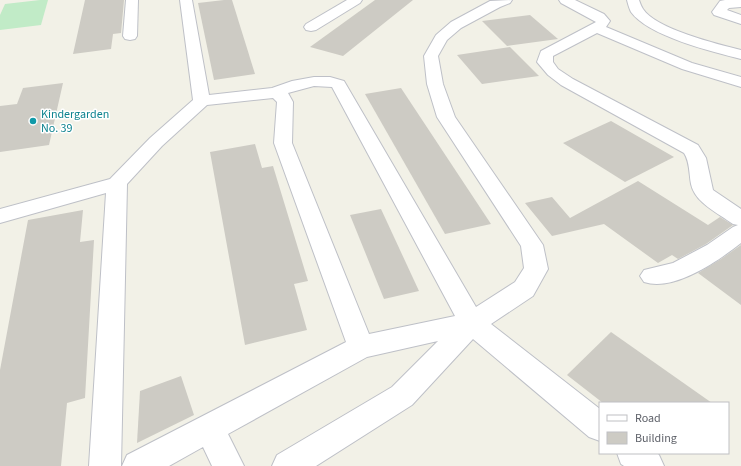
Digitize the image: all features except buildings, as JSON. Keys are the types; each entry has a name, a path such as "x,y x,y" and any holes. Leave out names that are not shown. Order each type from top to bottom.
{"street":[{"path":"130,36 132,0"},
{"path":"186,0 202,101"},
{"path":"311,27 356,0"},
{"path":"288,466 402,396 472,324 524,289 536,269 532,245 446,117 435,84 431,56 441,38 456,25 495,4 506,0"},
{"path":"565,0 599,17 603,21 602,25 546,54 545,62 553,72 568,82 691,149 696,154 701,188 705,194 741,219"},
{"path":"633,0 633,4 642,16 663,30 697,44 741,55"},
{"path":"741,3 725,4 719,12 741,20"},
{"path":"596,28 686,66 741,82"},
{"path":"0,216 117,183 156,142 202,101 275,93 292,86 317,81 327,81 338,84 472,324 599,426"},
{"path":"275,93 282,96 285,102 283,143 361,347"},
{"path":"105,466 117,183"},
{"path":"652,276 678,271 715,251 741,232"},
{"path":"138,466 361,347 472,324"},
{"path":"209,428 228,466"},
{"path":"633,454 648,466"}],"green space":[{"path":"48,0 41,25 0,30 0,15 5,4"}],"place":[{"name":"Kindergarden No. 39","path":"33,121"}]}
